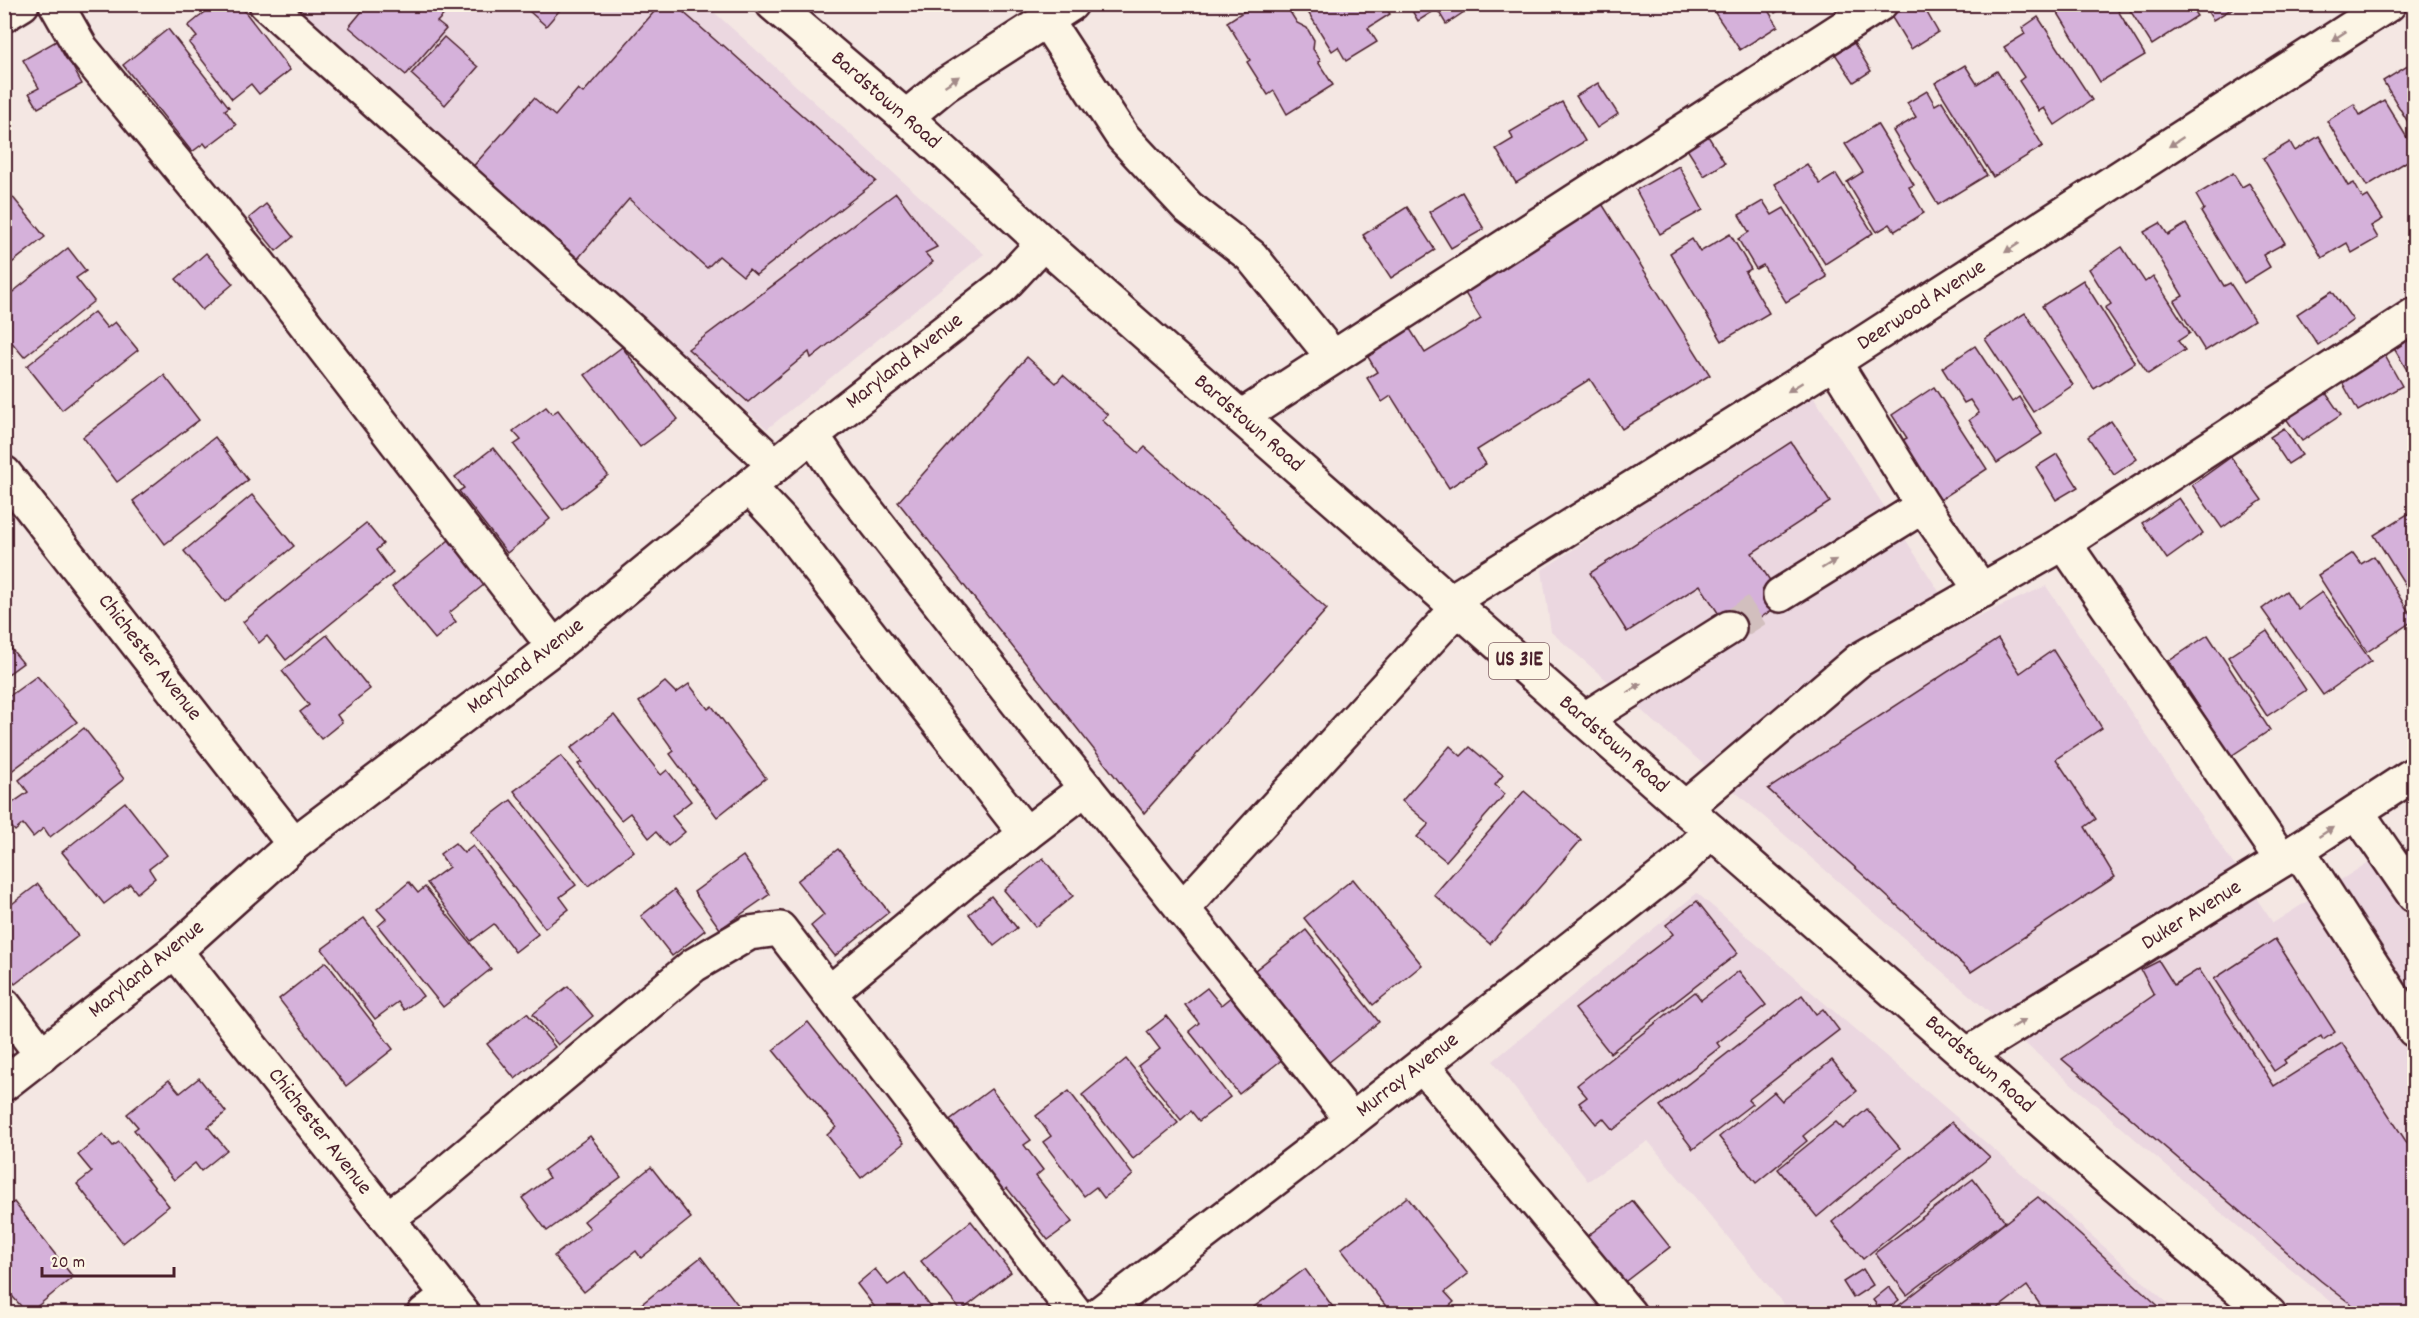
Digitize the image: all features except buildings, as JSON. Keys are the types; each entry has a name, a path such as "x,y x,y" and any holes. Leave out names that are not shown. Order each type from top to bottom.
{"street":[{"path":"4,15 22,4"},
{"path":"56,4 81,48 260,265 554,647"},
{"path":"266,4 634,333 775,465"},
{"name":"Bardstown Road","path":"773,4 906,117 1043,243 1711,831 2116,1185 2268,1314"},
{"path":"1241,417 1880,4"},
{"name":"Deerwood Avenue","path":"1182,909 1454,604 2389,4"},
{"path":"906,117 945,85 1058,12 1122,136 1188,207 1251,256 1334,357"},
{"name":"Maryland Avenue","path":"4,1084 175,951 294,844 554,647 812,435 1003,286 1043,243"},
{"path":"1685,808 1859,660 2064,543 2415,315"},
{"path":"1834,362 1923,506 1982,591"},
{"path":"812,435 839,475 1352,1120"},
{"name":"Chichester Avenue","path":"4,473 294,844"},
{"path":"749,487 781,521 1026,834"},
{"path":"1780,595 1923,506"},
{"path":"2064,543 2415,1030"},
{"path":"1585,719 1729,628"},
{"name":"Duker Avenue","path":"1968,1054 2290,855 2415,774"},
{"path":"829,993 962,883 1086,788"},
{"path":"2357,812 2415,895"},
{"name":"Murray Avenue","path":"1099,1314 1352,1120 1677,865 1711,831"},
{"path":"387,1218 417,1197 694,965 749,933 780,929 1076,1314"},
{"name":"Chichester Avenue","path":"175,951 387,1218 445,1307"},
{"path":"4,1005 42,1054"},
{"path":"1422,1065 1629,1314"}],"shaded area":[{"path":"288,5 706,5 984,254 767,429"},
{"path":"1811,393 1960,624 2046,586 2273,923 2369,862 2414,926 2414,1313 2344,1313 2202,1197 1551,632 1542,570"},
{"path":"1697,893 2179,1313 1791,1313 1648,1141 1588,1181 1493,1061"}],"tunnel":[{"path":"1729,628 1780,595"}]}
